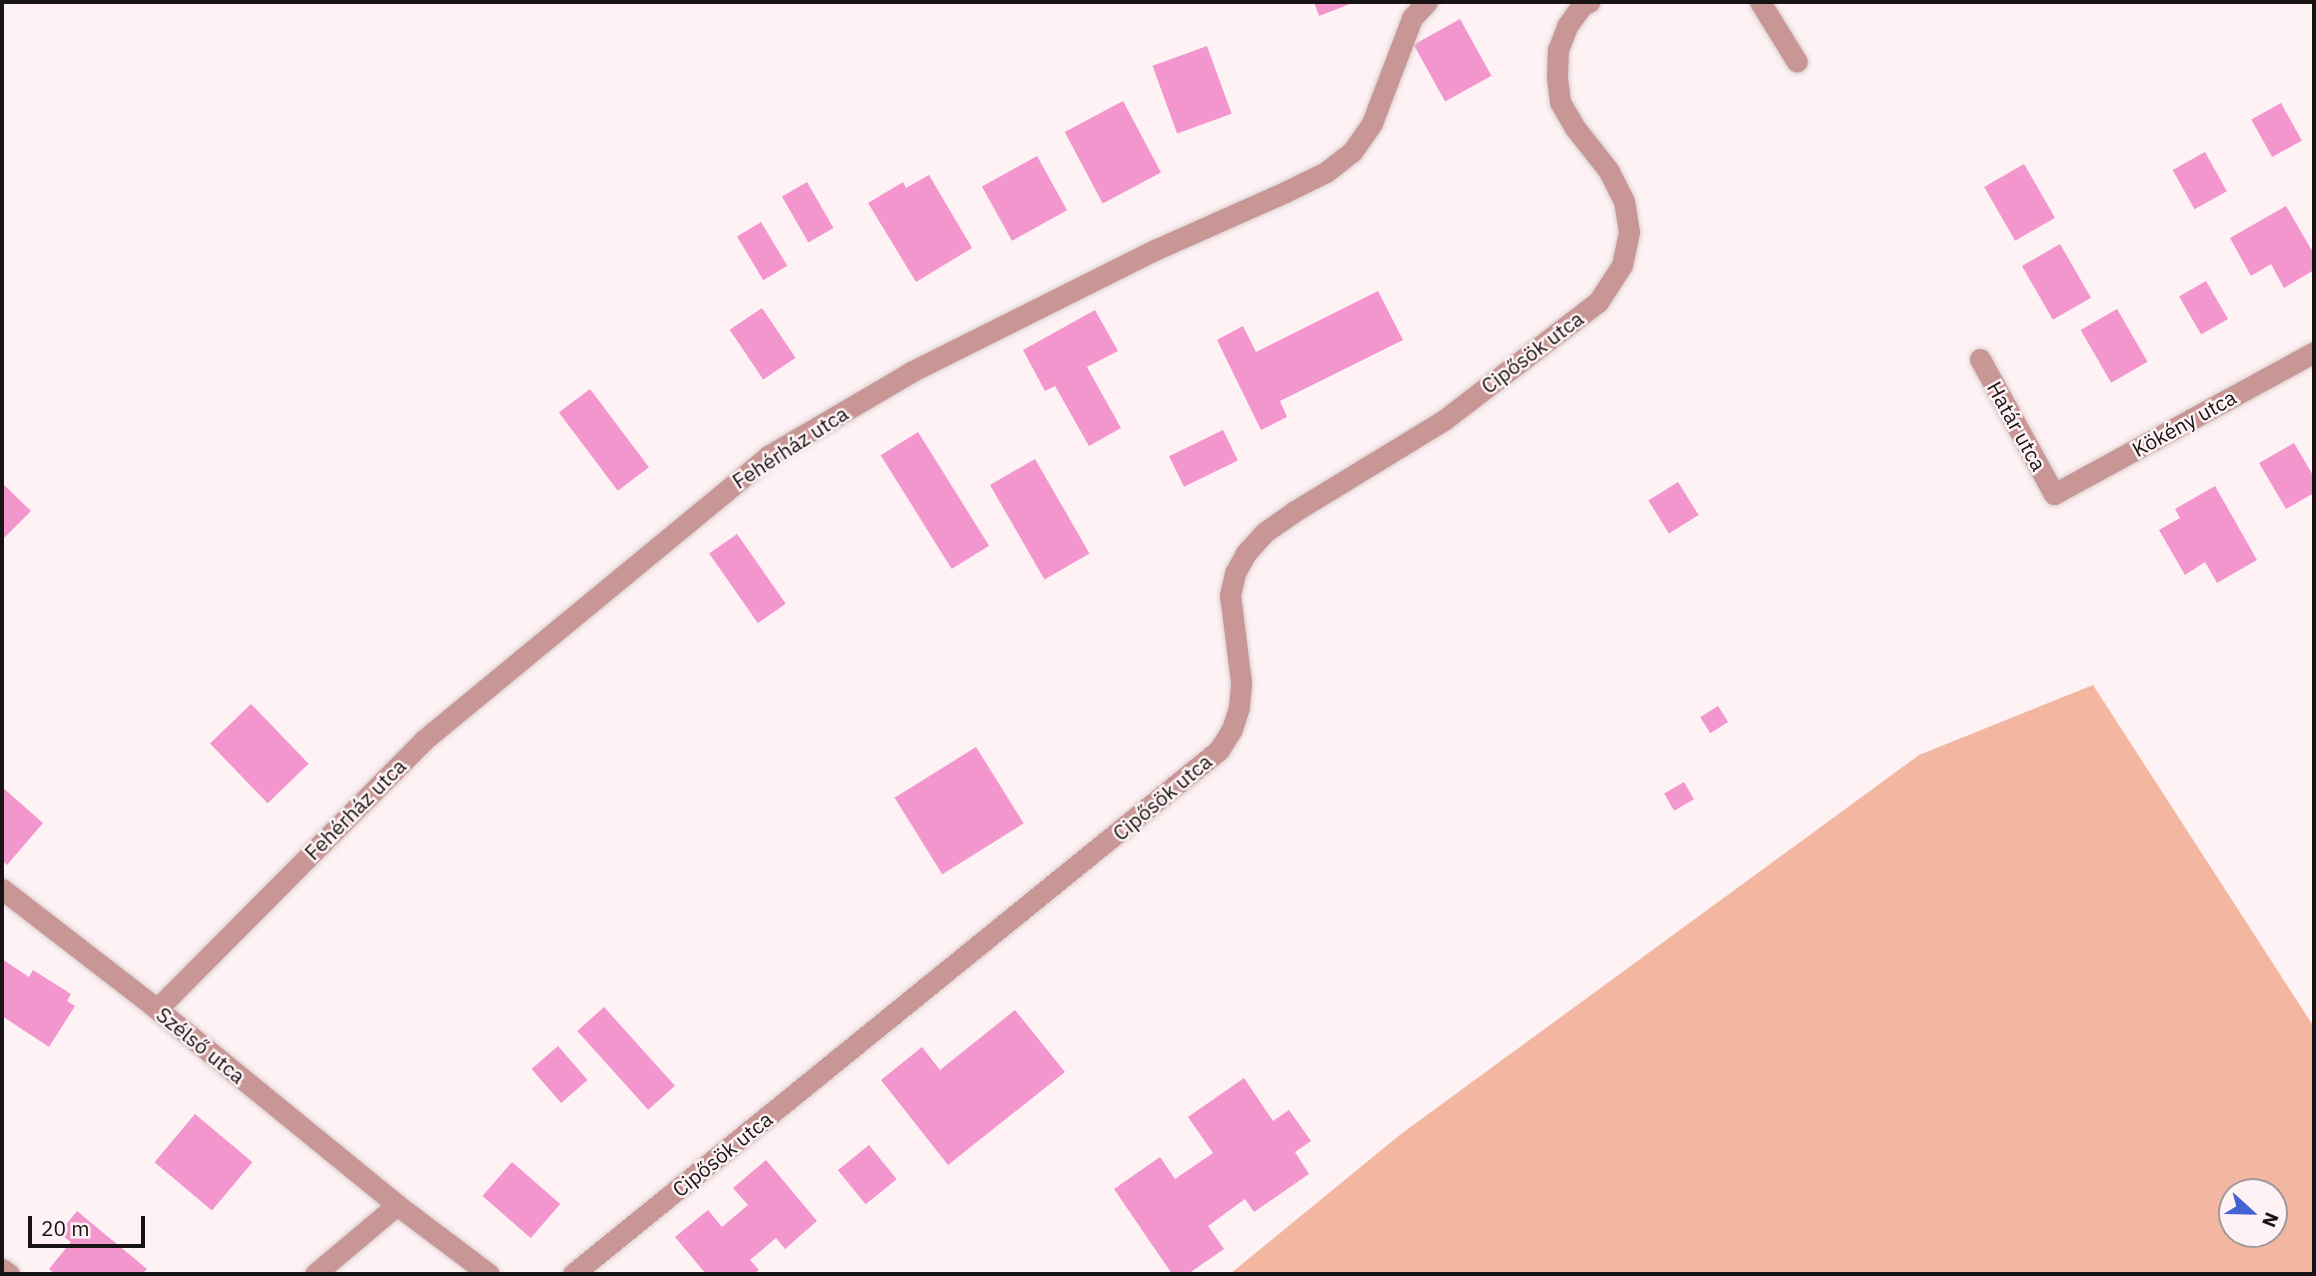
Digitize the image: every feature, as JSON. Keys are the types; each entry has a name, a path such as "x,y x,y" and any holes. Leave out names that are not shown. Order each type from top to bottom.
{"street":[{"name":"Fehérház utca","path":"157,1009 424,740 768,456 911,372 1157,249 1326,172 1352,152 1372,123 1412,18 1427,2"},
{"name":"Cipősök utca","path":"573,1274 1219,750 1232,729 1239,707 1241,682 1230,595 1235,573 1247,553 1265,533 1295,511 1444,420 1491,381 1598,302 1622,265 1629,232 1625,201 1609,171 1574,128 1560,102 1557,76 1558,50 1567,26 1582,5 1589,2"},
{"path":"1760,2 1797,62"},
{"name":"Kökény utca","path":"2054,494 2314,352"},
{"name":"Határ utca","path":"1980,359 2054,494"},
{"name":"Szélső utca","path":"2,889 157,1009 397,1205 489,1274"},
{"path":"315,1274 397,1205"},
{"path":"2,1269 9,1274"}],"shaded area":[{"path":"2093,685 2314,1027 2314,1274 1230,1274 1401,1134 1919,755"}],"building":[{"path":"1314,2 1355,2 1319,16"},
{"path":"1460,19 1492,76 1445,102 1414,45"},
{"path":"1207,46 1232,114 1177,133 1152,66"},
{"path":"1123,101 1161,173 1103,204 1065,132"},
{"path":"2281,103 2302,141 2272,157 2251,119"},
{"path":"2205,152 2227,191 2194,209 2173,170"},
{"path":"1037,156 1067,210 1012,241 982,187"},
{"path":"2024,164 2055,218 2015,241 1984,187"},
{"path":"929,175 972,248 916,282 868,203 903,182 906,188"},
{"path":"807,182 834,228 808,242 782,196"},
{"path":"2286,206 2314,254 2314,270 2284,288 2271,264 2251,276 2230,238"},
{"path":"761,222 787,266 763,280 737,236"},
{"path":"2060,244 2091,298 2053,320 2022,266"},
{"path":"2206,281 2228,319 2201,335 2179,296"},
{"path":"1378,291 1403,340 1280,401 1287,417 1261,430 1217,340 1243,326 1256,352"},
{"path":"762,308 796,358 763,380 730,330"},
{"path":"2117,309 2148,362 2111,383 2081,330"},
{"path":"1095,310 1118,351 1087,367 1121,428 1089,446 1055,386 1045,391 1023,350"},
{"path":"590,389 649,467 618,491 559,412"},
{"path":"1223,430 1238,461 1184,487 1169,456"},
{"path":"918,432 989,546 952,569 881,455"},
{"path":"2294,443 2314,477 2314,493 2286,509 2259,463"},
{"path":"1035,459 1090,553 1044,579 990,485"},
{"path":"1678,482 1699,515 1669,534 1648,501"},
{"path":"2,483 31,511 2,540"},
{"path":"2215,486 2257,560 2217,583 2205,562 2185,575 2159,530 2180,518 2175,509"},
{"path":"737,534 786,604 758,623 709,554"},
{"path":"251,704 309,764 268,803 210,744"},
{"path":"1718,706 1728,722 1710,733 1700,717"},
{"path":"976,747 1024,823 942,874 895,798"},
{"path":"1684,782 1694,799 1674,811 1664,794"},
{"path":"2,787 43,823 7,865 2,860"},
{"path":"2,959 29,977 33,970 71,994 67,1001 75,1006 49,1047 2,1016"},
{"path":"604,1007 675,1086 648,1110 577,1031"},
{"path":"1015,1010 1065,1072 948,1165 881,1080 922,1047 940,1070"},
{"path":"558,1046 588,1080 561,1103 532,1069"},
{"path":"1244,1078 1273,1121 1289,1110 1311,1141 1295,1152 1309,1174 1254,1212 1245,1199 1208,1226 1224,1249 1188,1274 1172,1274 1114,1189 1160,1157 1175,1179 1213,1153 1188,1117"},
{"path":"195,1114 252,1162 212,1210 155,1162"},
{"path":"869,1145 897,1179 866,1204 838,1170"},
{"path":"766,1160 817,1221 785,1249 776,1238 750,1260 759,1270 754,1274 706,1274 675,1237 708,1210 722,1227 748,1205 733,1188"},
{"path":"512,1162 560,1204 531,1238 482,1196"},
{"path":"77,1211 147,1269 142,1274 55,1274 49,1269 71,1242 59,1233"}]}
